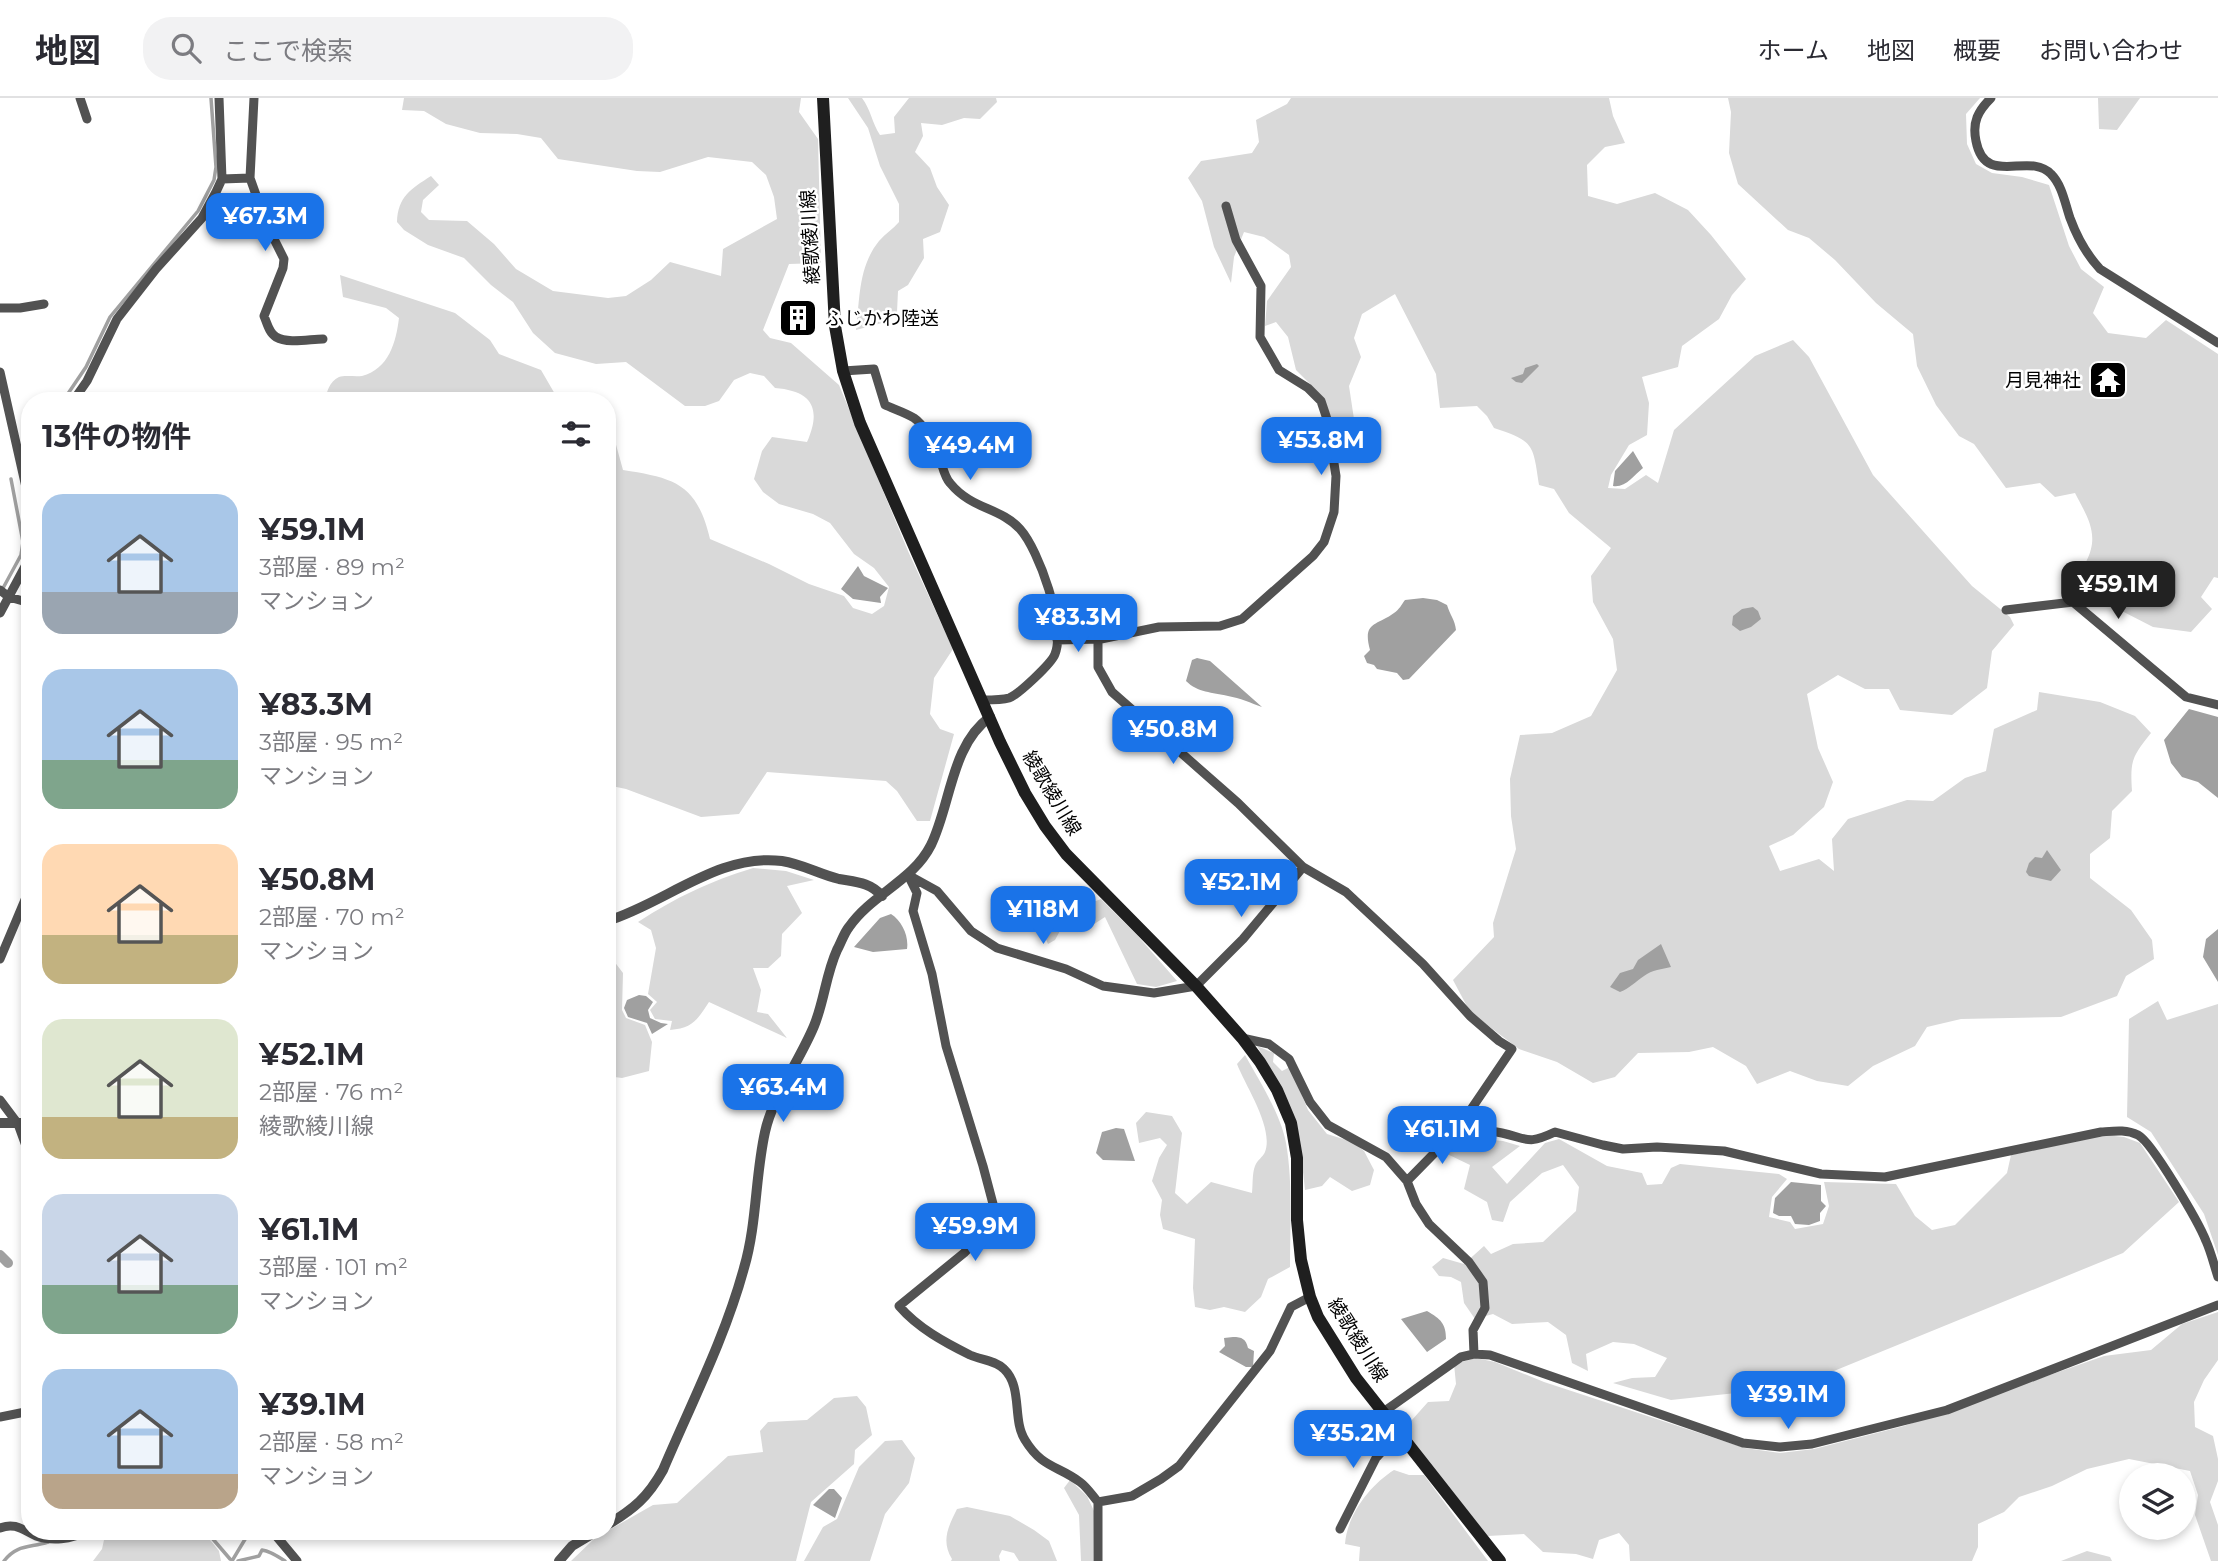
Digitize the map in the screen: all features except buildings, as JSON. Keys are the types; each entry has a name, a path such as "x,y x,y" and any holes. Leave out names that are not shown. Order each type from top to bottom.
{"main road":[{"name":"綾歌綾川線","path":"823,98 833,302 843,371 866,436 1025,793 1045,826 1066,853 1196,986 1242,1038 1277,1090 1291,1122 1297,1158 1300,1247 1310,1297 1318,1317 1382,1413 1500,1561"}],"street":[{"path":"80,98 87,119"},
{"path":"79,392 117,319 156,269 202,218 222,179 219,98"},
{"path":"254,98 250,178 266,223 284,259 264,316 270,331 277,337 294,340 324,339"},
{"path":"1991,98 1979,110 1976,122 1978,154 1984,161 2001,167 2035,166 2049,171 2058,183 2071,221 2087,255 2099,269 2218,343"},
{"path":"222,179 250,178"},
{"path":"1057,640 1098,639 1159,627 1220,626 1242,619 1313,556 1324,542 1334,512 1336,476 1327,419 1321,401 1308,388 1279,370 1260,337 1261,286 1236,240 1226,206"},
{"path":"0,308 44,304"},
{"path":"843,371 874,369 885,405 915,419 925,430 947,480 961,495 976,505 1009,518 1023,531 1049,587 1056,618 1056,654 1049,665 1011,698 983,700"},
{"path":"0,372 15,442 21,450"},
{"path":"0,613 4,593 21,569"},
{"path":"4,593 21,600"},
{"path":"2006,610 2073,603 2186,697 2218,705"},
{"path":"1098,639 1098,667 1112,692 1238,803 1303,867 1346,892 1423,964 1470,1016 1512,1049 1457,1130 1407,1181"},
{"path":"616,1520 643,1500 663,1470 727,1319 751,1240 765,1130 814,1025 836,954 849,927 908,875 931,844 969,739 990,717"},
{"path":"616,917 651,904 716,870 752,862 794,863 839,879 863,884 882,896"},
{"path":"908,875 937,891 971,931 997,948 1066,969 1103,986 1154,993 1196,986 1244,939 1303,867"},
{"path":"908,875 916,893 913,911 932,974 946,1046 997,1219 964,1253 899,1306 908,1317 929,1332 972,1356 994,1362 1004,1368 1013,1386 1023,1438 1041,1461 1080,1482 1098,1502 1098,1561"},
{"path":"0,959 21,909"},
{"path":"1242,1038 1269,1044 1289,1059 1310,1102 1328,1125 1386,1157 1407,1181 1416,1204 1429,1224 1469,1262 1483,1282 1485,1308 1473,1330 1475,1354"},
{"path":"0,1100 21,1120"},
{"path":"0,1123 21,1123"},
{"path":"1457,1130 1501,1133 1522,1141 1539,1139 1555,1132 1623,1149 1657,1147 1724,1151 1821,1174 1885,1177 2101,1132 2122,1130 2141,1136 2159,1161 2196,1219 2207,1241 2218,1277"},
{"path":"1098,1502 1132,1496 1179,1466 1270,1350 1291,1307 1310,1297"},
{"path":"1382,1413 1461,1357 1490,1355 1744,1443 1780,1447 1812,1444 1947,1410 2218,1305"},
{"path":"0,1417 21,1413"},
{"path":"1340,1529 1376,1458 1399,1433"},
{"path":"0,1528 14,1525 21,1527"},
{"path":"280,1540 296,1561"},
{"path":"559,1561 572,1546 582,1540"}],"shaded area":[{"path":"404,98 801,98 799,112 818,139 821,263 789,264 763,330 770,338 791,343 839,385 908,551 953,649 934,678 930,714 940,729 954,734 930,821 917,821 897,791 886,781 767,772 739,814 701,817 616,787 616,445 623,470 657,476 681,487 690,495 705,521 710,539 809,584 844,596 853,608 872,614 884,606 889,587 874,568 854,554 830,523 813,514 779,504 763,492 754,479 762,451 772,437 807,442 814,420 810,403 805,397 775,388 764,376 750,373 734,380 719,401 705,406 685,406 626,362 596,364 555,353 533,333 513,302 464,258 428,245 404,230 397,222 403,199 431,176 439,185 423,200 421,212 429,220 467,221 494,244 516,269 553,291 608,298 626,296 651,280 670,262 721,276 723,249 777,219 774,197 766,175 752,162 708,157 660,172 558,159 541,138 480,133 446,124 424,111 402,110"},
{"path":"848,98 862,98 880,135 895,133 894,117 909,98 996,98 997,102 980,119 964,118 942,125 921,123 923,136 915,152 930,168 937,187 949,205 940,232 923,239 924,258 908,285 898,291 897,312 889,321 856,330 861,284 867,262 879,241 899,222 899,204 880,166 868,128"},
{"path":"1291,98 1609,98 1613,116 1625,143 1605,147 1587,165 1588,196 1617,204 1655,193 1688,210 1746,279 1732,295 1719,319 1682,346 1678,367 1642,377 1649,403 1647,435 1629,445 1611,475 1608,488 1625,489 1646,475 1658,483 1674,430 1755,356 1793,340 1809,357 1873,475 1972,586 2010,617 2014,625 1992,651 1987,688 1952,715 1900,710 1889,689 1865,689 1838,675 1807,694 1818,748 1833,782 1824,807 1793,835 1769,846 1780,871 1819,859 1834,871 1832,839 1848,819 1907,800 1933,801 1965,778 1986,771 1994,729 2037,710 2039,692 2100,702 2135,716 2151,733 2134,759 2131,772 2132,791 2112,811 2110,838 2090,854 2090,878 2131,910 2152,940 2154,959 2126,976 2117,996 2061,1017 1961,1019 1927,1027 1915,1046 1873,1066 1848,1086 1817,1081 1790,1071 1757,1084 1746,1066 1713,1047 1689,1052 1638,1053 1615,1077 1593,1083 1557,1062 1519,1049 1470,1012 1453,980 1494,937 1493,923 1516,849 1511,816 1510,779 1520,735 1552,733 1591,716 1617,670 1613,639 1593,602 1591,576 1611,548 1569,513 1554,489 1539,485 1533,452 1524,441 1494,428 1477,406 1440,408 1436,374 1395,294 1362,314 1354,338 1361,357 1349,386 1357,439 1342,456 1336,428 1322,396 1296,370 1288,337 1276,322 1265,326 1267,301 1291,267 1289,255 1264,237 1244,232 1234,257 1231,283 1214,247 1202,201 1188,178 1201,161 1252,153 1259,142 1256,120 1287,104"},
{"path":"1728,98 1980,98 1966,114 1967,144 1976,164 1992,173 2022,177 2049,185 2069,246 2081,269 2104,287 2093,313 2108,333 2146,338 2166,320 2218,354 2218,578 2214,577 2201,597 2212,609 2191,632 2153,627 2116,608 2086,562 2092,543 2091,527 2075,493 2055,497 2040,483 2006,488 1974,444 1959,436 1936,405 1917,366 1913,334 1876,303 1835,260 1809,238 1788,230 1738,184 1729,153 1731,112"},
{"path":"2098,98 2140,98 2117,130 2099,129"},
{"path":"340,275 455,313 490,340 499,354 541,370 554,392 328,392 333,381 341,376 362,376 385,361 396,336 399,318 386,308 343,297"},
{"path":"1537,364 1539,366 1522,383 1511,378 1523,374 1525,368"},
{"path":"1633,451 1643,468 1626,483 1613,486 1615,471"},
{"path":"858,566 864,576 888,588 880,597 881,603 853,599 841,589"},
{"path":"1423,598 1447,605 1456,630 1409,679 1403,680 1397,673 1377,669 1367,663 1364,656 1370,650 1368,634 1373,625 1396,612 1405,600"},
{"path":"1753,607 1761,619 1740,631 1732,625 1733,616 1742,609"},
{"path":"1197,658 1210,661 1262,707 1200,690 1191,685 1186,681 1192,660"},
{"path":"2189,709 2218,717 2218,798 2198,782 2182,777 2171,763 2164,740"},
{"path":"2047,850 2061,870 2051,881 2029,876 2026,872 2029,863 2035,857 2042,858"},
{"path":"753,868 786,871 814,880 787,886 802,913 782,934 781,956 768,968 753,968 761,990 757,1012 768,1014 787,1038 709,1002 694,1022 670,1030 672,1021 655,1019 650,1010 657,1002 648,994 656,948 651,930 638,922 693,891"},
{"path":"1101,899 1177,981 1156,987 1137,984 1105,917 1091,926 1062,927 1055,940 1048,944 1039,923"},
{"path":"891,914 904,929 907,949 873,952 854,947 880,918"},
{"path":"2218,929 2218,982 2203,957 2206,939"},
{"path":"1661,944 1671,967 1650,972 1620,992 1610,987 1620,973 1633,969 1638,960"},
{"path":"616,964 623,973 622,1010 626,1018 645,1025 652,1042 649,1071 616,1077"},
{"path":"639,995 646,996 653,1002 648,1010 650,1018 668,1024 652,1034 647,1023 628,1017 624,1008 627,1000"},
{"path":"2158,1001 2167,1020 2218,1004 2218,1255 2204,1214 2151,1132 2127,1117 2129,1019"},
{"path":"1257,1046 1274,1053 1273,1062 1282,1071 1290,1067 1308,1110 1327,1134 1353,1142 1364,1151 1374,1170 1370,1185 1352,1191 1330,1177 1322,1186 1305,1190 1300,1152 1290,1115 1267,1062"},
{"path":"1245,1055 1275,1109 1286,1143 1290,1189 1290,1267 1268,1279 1261,1297 1245,1312 1224,1307 1210,1310 1195,1307 1195,1239 1163,1229 1160,1215 1162,1200 1152,1181 1159,1158 1167,1145 1160,1138 1139,1143 1136,1123 1146,1112 1172,1116 1182,1133 1175,1193 1187,1204 1211,1182 1252,1193 1254,1169 1265,1152 1267,1142 1258,1108 1237,1064"},
{"path":"1124,1129 1135,1161 1103,1160 1096,1153 1102,1132"},
{"path":"2104,1135 2124,1137 2140,1143 2179,1202 2123,1253 1829,1373 1783,1388 1671,1400 1613,1383 1632,1378 1655,1377 1667,1358 1634,1344 1613,1342 1586,1354 1588,1371 1572,1363 1566,1335 1548,1322 1512,1324 1493,1314 1475,1319 1464,1303 1461,1282 1451,1277 1439,1276 1432,1267 1443,1258 1464,1264 1484,1246 1491,1254 1513,1244 1543,1242 1576,1211 1579,1187 1563,1165 1542,1173 1510,1202 1503,1222 1492,1220 1487,1202 1464,1189 1470,1165 1441,1151 1460,1137 1503,1141 1520,1146 1492,1167 1507,1184 1545,1143 1559,1139 1607,1166 1642,1173 1647,1185 1662,1184 1671,1168 1680,1164 1779,1174 1787,1179 1772,1197 1769,1217 1790,1222 1795,1229 1823,1224 1829,1206 1824,1182 1896,1184 1915,1216 1932,1230 1955,1225 2007,1173 2011,1155"},
{"path":"1791,1182 1821,1185 1821,1201 1826,1206 1820,1213 1820,1221 1809,1225 1795,1224 1791,1216 1773,1213 1775,1198"},
{"path":"1427,1311 1442,1322 1446,1339 1427,1352 1401,1319"},
{"path":"2218,1312 2218,1360 2204,1380 2194,1402 2195,1427 2213,1436 2218,1459 2218,1481 2210,1502 2218,1525 2218,1561 2211,1561 2196,1518 2196,1463 2149,1463 2129,1459 2087,1469 2052,1486 2019,1497 2004,1512 1978,1524 1978,1547 1972,1561 1630,1561 1629,1545 1619,1533 1599,1540 1593,1559 1576,1554 1543,1552 1524,1534 1488,1536 1403,1430 1428,1402 1449,1401 1456,1384 1454,1364 1476,1358 1495,1362 1544,1382 1745,1448 1780,1453 1814,1449 1904,1426 2104,1356 2151,1350 2182,1324"},
{"path":"1224,1338 1243,1339 1248,1348 1254,1351 1253,1367 1246,1367 1219,1352 1225,1346"},
{"path":"857,1396 866,1407 872,1435 855,1450 854,1464 811,1502 796,1561 571,1561 593,1540 616,1540 616,1526 653,1505 677,1503 728,1456 763,1452 760,1431 768,1422 807,1420 834,1398"},
{"path":"902,1440 915,1458 909,1483 885,1514 870,1561 804,1561 823,1527 837,1519 859,1467 885,1441"},
{"path":"1394,1470 1409,1475 1424,1475 1488,1561 1359,1561 1360,1547 1345,1544 1350,1522 1368,1492"},
{"path":"1070,1480 1087,1496 1094,1511 1093,1561 1081,1561 1079,1515 1064,1488"},
{"path":"829,1489 834,1489 842,1498 835,1518 813,1505"},
{"path":"967,1507 1010,1516 1034,1530 1049,1541 1057,1561 1019,1561 1014,1553 1002,1550 1000,1561 951,1561 946,1540 949,1528 957,1509"},
{"path":"104,1540 210,1540 219,1551 221,1561 93,1561 102,1549"},
{"path":"2087,1551 2110,1557 2112,1561 2061,1561"}],"waterway":[{"path":"69,392 86,367 110,317 198,211 214,180 216,167 211,98"},
{"path":"11,479 21,532"},
{"path":"2,590 21,555"},
{"path":"0,1255 8,1263"},
{"path":"4,1561 19,1549 49,1540"},
{"path":"214,1540 230,1559"},
{"path":"232,1561 245,1540"},
{"path":"238,1561 259,1556 262,1550 285,1561"}],"place":[{"name":"ふじかわ陸送","path":"798,318"},
{"name":"月見神社","path":"2108,380"}]}
